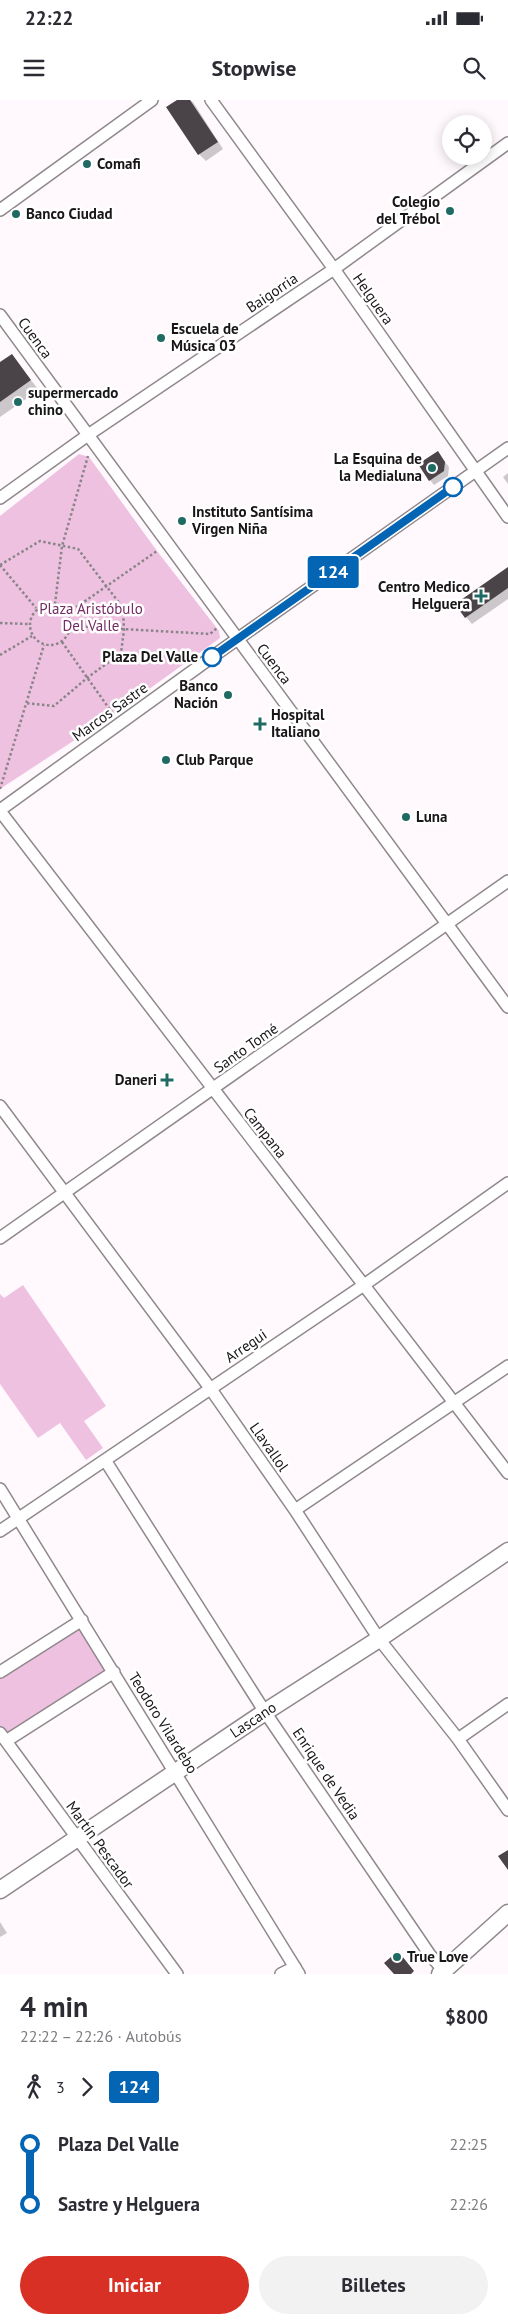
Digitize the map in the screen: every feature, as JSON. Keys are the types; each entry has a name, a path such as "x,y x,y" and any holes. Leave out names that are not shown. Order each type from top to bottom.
{"street":[{"path":"0,210 152,100"},
{"name":"Helguera","path":"211,100 334,269 508,517"},
{"name":"Baigorria","path":"0,498 88,435 334,269 508,143"},
{"name":"Cuenca","path":"0,315 508,1006"},
{"name":"Marcos Sastre","path":"0,810 237,639 508,448"},
{"name":"Campana","path":"0,810 212,1090 508,1472"},
{"name":"Santo Tomé","path":"0,1238 508,881"},
{"name":"Llavallol","path":"0,1106 66,1192 210,1388 295,1510 379,1639 458,1739 508,1810"},
{"name":"Arregui","path":"0,1531 364,1285 508,1183"},
{"path":"295,1510 508,1366"},
{"name":"Enrique de Vedia","path":"106,1460 265,1712 444,1973"},
{"name":"Teodoro Vilardebo","path":"0,1489 297,1970"},
{"name":"Lascano","path":"0,1890 265,1712 379,1639 508,1551"},
{"path":"0,1672 82,1620"},
{"path":"3,1737 114,1672"},
{"path":"458,1739 508,1704"},
{"name":"Martín Pescador","path":"3,1737 176,1974"},
{"path":"444,1973 508,1913"},
{"path":"281,1974 297,1970"}],"path":[{"path":"55,604 62,546 89,457 78,443"},
{"path":"25,703 54,706 121,653 124,630 123,608 78,549 40,541 0,564 36,608"},
{"path":"68,613 156,551"},
{"path":"36,608 55,604 68,613 71,626 62,642"},
{"path":"36,608 28,624 32,636 44,645 62,642"},
{"path":"71,626 210,634 224,622"},
{"path":"0,623 28,624"},
{"path":"0,656 32,636"},
{"path":"62,642 113,715"},
{"path":"0,789 44,645"}],"green space":[{"name":"Plaza Aristóbulo Del Valle","path":"79,454 89,457 157,551 219,631 220,638 113,715 0,789 0,516"},
{"path":"23,1285 106,1406 84,1421 103,1448 86,1460 60,1423 38,1438 0,1384 0,1294 4,1298"},
{"path":"82,1620 114,1672 6,1741 0,1733 0,1672"}],"building":[{"path":"177,100 190,100 218,142 198,155 166,107"},
{"path":"12,354 31,380 0,402 0,362"},
{"name":"La Esquina de la Medialuna","path":"438,451 445,462 444,471 429,481 418,464"},
{"name":"Centro Medico Helguera","path":"508,567 508,588 465,618 455,604"},
{"path":"508,1850 508,1870 498,1856"},
{"name":"True Love","path":"398,1951 414,1971 411,1974 394,1974 384,1963"}],"bus line":[{"name":"124","path":"212,657 453,487"}],"place":[{"name":"Comafi","path":"87,164"},
{"name":"Colegio del Trébol","path":"450,211"},
{"name":"Banco Ciudad","path":"16,214"},
{"name":"Escuela de Música 03","path":"161,338"},
{"name":"supermercado chino","path":"18,402"},
{"name":"La Esquina de la Medialuna","path":"432,468"},
{"name":"Instituto Santísima Virgen Niña","path":"182,521"},
{"name":"Centro Medico Helguera","path":"481,596"},
{"name":"Plaza Del Valle","path":"212,657"},
{"name":"Banco Nación","path":"228,695"},
{"name":"Hospital Italiano","path":"260,724"},
{"name":"Club Parque","path":"166,760"},
{"name":"Luna","path":"406,817"},
{"name":"Daneri","path":"167,1080"},
{"name":"True Love","path":"397,1957"}]}
